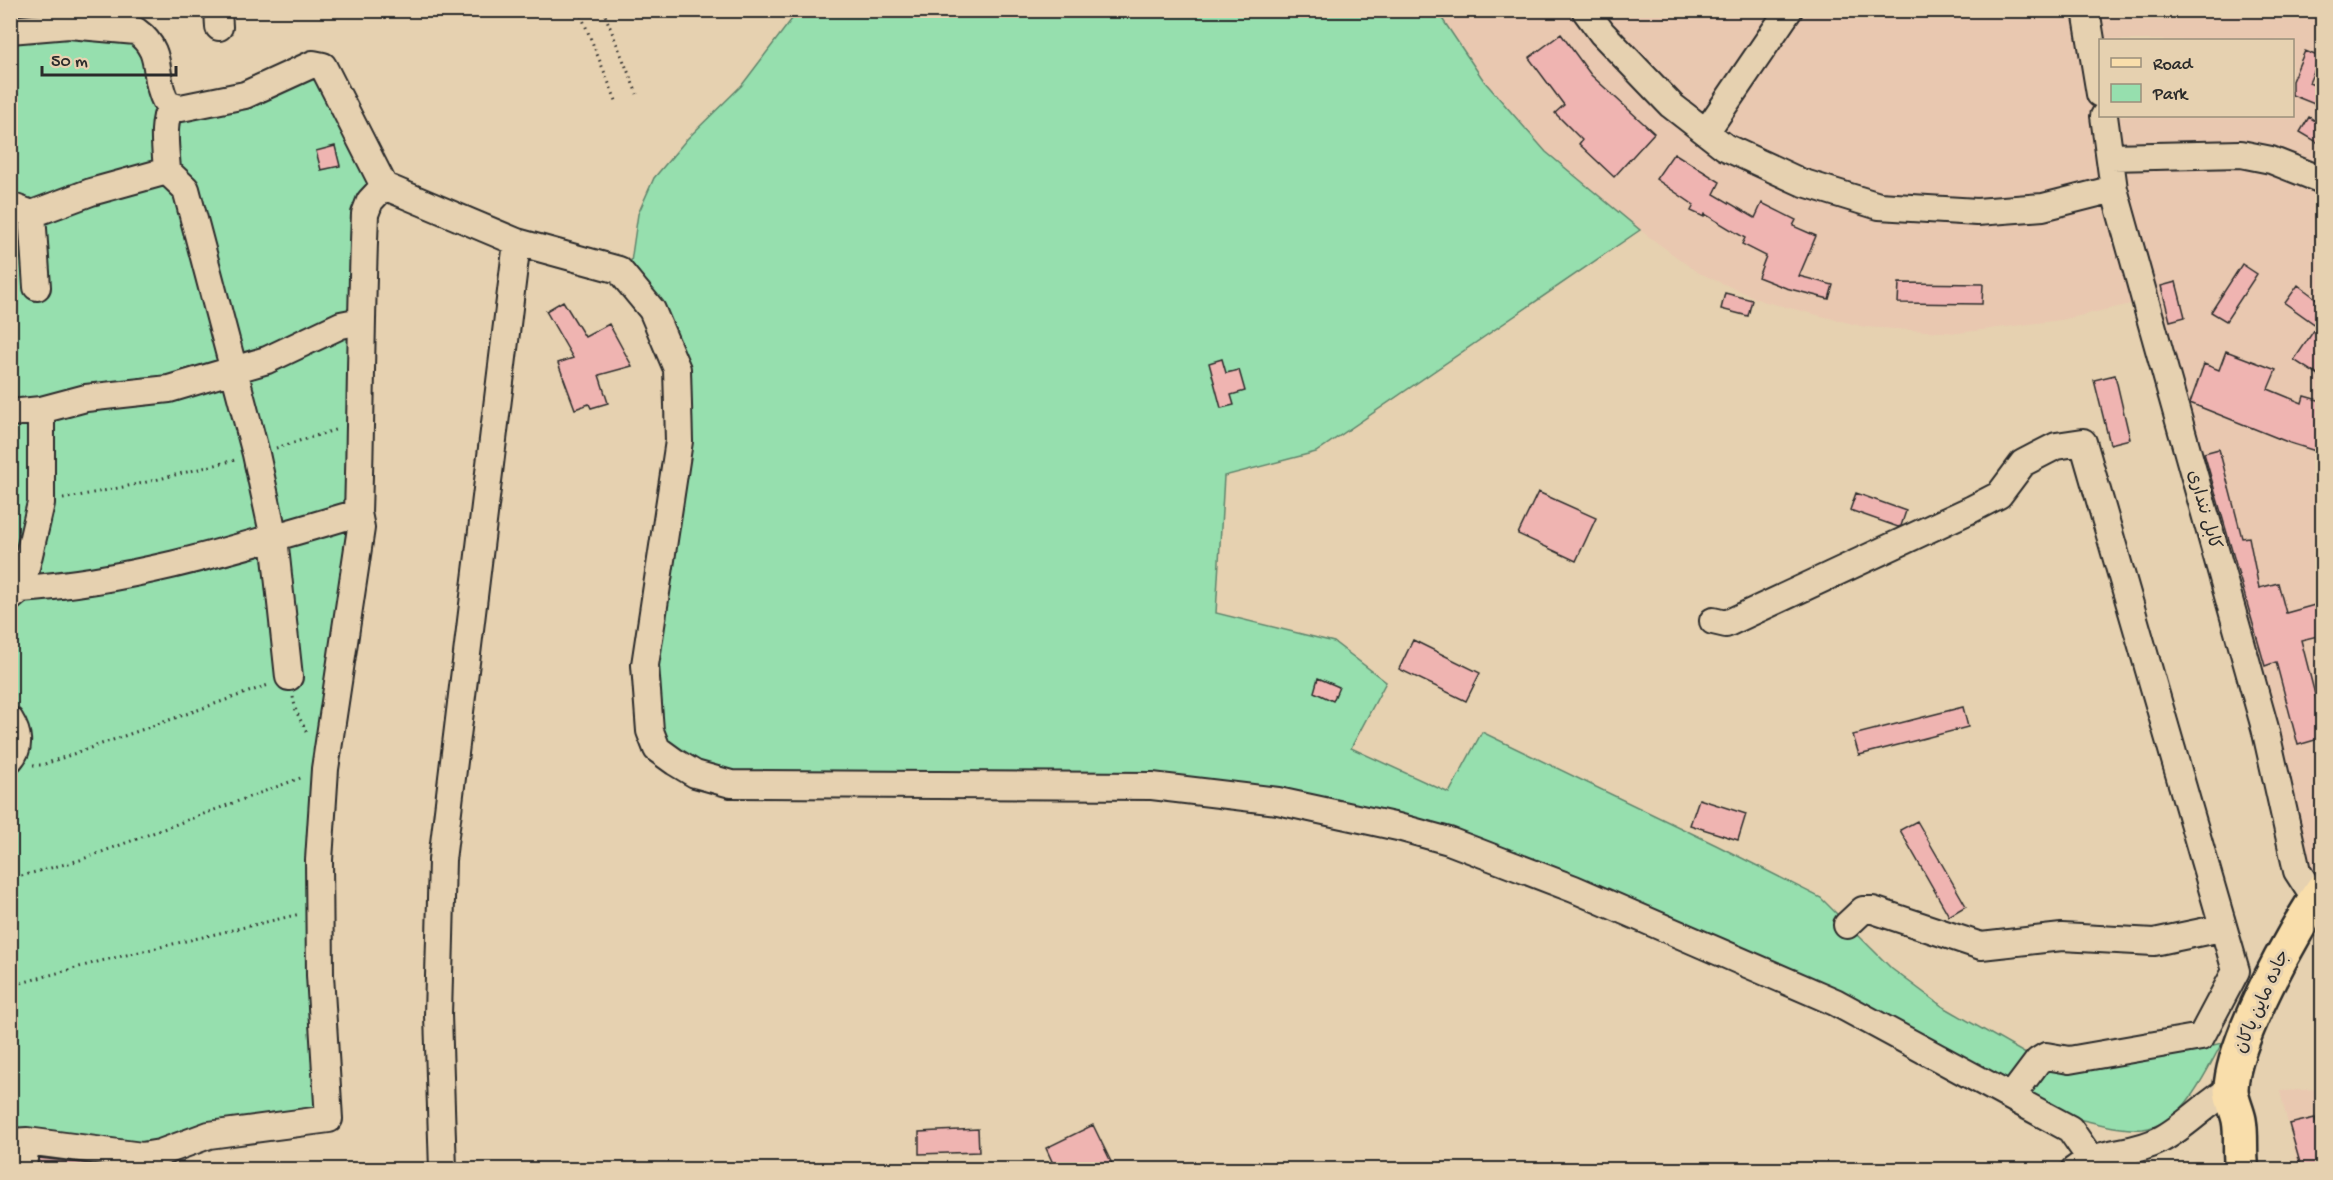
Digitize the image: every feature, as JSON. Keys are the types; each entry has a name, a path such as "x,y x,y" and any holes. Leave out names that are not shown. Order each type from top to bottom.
{"main road":[{"name":"جاده ماین پاکان","path":"2260,1170 2253,1143 2240,1122 2231,1089 2240,1046 2284,952 2321,893"},
{"name":"جاده ماین پاکان","path":"2240,1122 2239,1148 2242,1170"}],"street":[{"path":"1585,10 1602,33 1671,105 1725,147 1801,182 1879,206 1977,212 2043,207 2114,189"},
{"path":"1706,132 1789,10"},
{"path":"2086,10 2099,88"},
{"path":"10,30 69,25 136,31 152,47 165,99 171,106 181,108 245,94 313,64 323,66 384,186 517,242 619,270 652,310 677,369 679,441 648,638 646,699 650,731 657,749 695,774 731,784 1152,786 1278,801 1398,827 1468,848 1574,889 1835,1002 2070,1129 2082,1164 2139,1149 2160,1140 2208,1102 2231,1089"},
{"path":"171,106 167,113 165,143 167,171 186,189 256,454 274,538 289,677"},
{"name":"کابل ننداری","path":"2104,117 2114,189 2265,728 2297,872 2308,888 2321,893"},
{"path":"2111,157 2241,154 2271,160 2322,180"},
{"path":"37,286 21,210 167,171"},
{"path":"22,1170 19,1142 142,1156 160,1153 209,1136 329,1119 318,910 325,769 361,528 358,513 365,214 370,201 384,186"},
{"path":"443,1170 438,1015 442,860 517,242"},
{"path":"10,414 41,410 86,398 170,389 267,360 341,325 361,321"},
{"path":"41,410 41,503 16,594 117,577 274,538 358,513"},
{"path":"1713,621 1726,624 2000,495 2023,463 2056,446 2083,442 2221,928 2236,971 2201,1037 2069,1060 2046,1056 2038,1061 2011,1097"},
{"path":"10,720 21,762"},
{"path":"1847,925 1863,910 1873,910 1981,946 2062,937 2154,942 2221,928"}],"path":[{"path":"579,10 617,103"},
{"path":"603,10 637,94"},
{"path":"41,503 143,483 361,424"},
{"path":"10,879 80,860 325,769 296,711 289,677 42,765 21,762"},
{"path":"10,986 101,961 318,910"}],"shaded area":[{"path":"1437,11 2322,11 2322,890 2308,888 2144,301 2061,320 1958,333 1865,327 1762,301 1697,272 1640,230 1546,152 1484,81"},
{"path":"2322,1089 2322,1169 2299,1169 2280,1091"}],"green space":[{"path":"798,11 1437,11 1484,81 1546,152 1640,230 1316,452 1224,476 1216,613 1334,642 1386,682 1351,748 1449,793 1482,732 1821,898 1892,969 1942,1006 2038,1061 2071,1068 2136,1062 2222,1043 2200,1083 2182,1108 2171,1118 2158,1125 2143,1129 2118,1128 2078,1119 1579,878 1452,830 1153,774 733,772 700,763 667,742 662,728 657,665 691,442 663,304 631,262 638,214 654,178 687,139 742,85"},
{"path":"10,30 136,31 171,106 313,64 384,186 370,201 363,375 331,722 329,1119 160,1153 11,1142"}],"building":[{"path":"1561,34 1591,75 1654,133 1614,177 1579,144 1582,140 1555,113 1564,105 1529,58"},
{"path":"2305,51 2320,57 2309,83 2322,88 2317,105 2294,96 2294,76"},
{"path":"2309,117 2322,125 2322,145 2300,132"},
{"path":"335,146 340,166 321,170 316,151"},
{"path":"1674,153 1720,182 1714,194 1755,218 1762,203 1796,220 1793,226 1816,236 1799,276 1833,285 1829,299 1786,288 1758,277 1766,256 1742,244 1745,238 1705,214 1704,217 1691,211 1694,205 1656,179"},
{"path":"2242,264 2257,274 2226,321 2211,312"},
{"path":"2176,282 2185,317 2170,321 2161,286"},
{"path":"1899,283 1983,284 1982,304 1898,303"},
{"path":"2298,285 2322,303 2322,378 2294,360 2317,326 2285,303"},
{"path":"1725,293 1752,300 1748,316 1721,309"},
{"path":"563,301 585,337 609,324 632,366 599,375 608,403 591,408 589,404 575,409 558,363 573,358 546,311"},
{"path":"2226,351 2276,370 2268,389 2302,403 2304,396 2322,401 2322,453 2290,443 2190,403 2204,364 2219,370"},
{"path":"1222,359 1226,373 1239,370 1245,391 1231,395 1234,405 1221,408 1209,363"},
{"path":"2115,375 2130,439 2110,444 2094,380"},
{"path":"2219,449 2242,538 2249,537 2259,588 2278,583 2286,613 2322,603 2322,635 2301,640 2322,722 2322,738 2298,745 2276,662 2265,666 2204,453"},
{"path":"1538,492 1596,518 1576,561 1518,534"},
{"path":"1856,493 1906,511 1901,526 1898,527 1850,510"},
{"path":"1413,640 1480,673 1466,701 1399,669"},
{"path":"1318,678 1339,687 1333,701 1314,692"},
{"path":"1963,707 1968,727 1859,755 1853,735"},
{"path":"1699,799 1746,814 1738,840 1690,825"},
{"path":"1917,821 1966,906 1949,916 1900,830"},
{"path":"2315,1118 2322,1151 2322,1170 2302,1170 2289,1124"},
{"path":"1093,1125 1115,1170 1056,1170 1046,1148"},
{"path":"978,1129 979,1152 919,1154 919,1132"},
{"path":"39,1158 91,1164 90,1170 37,1170"}]}
